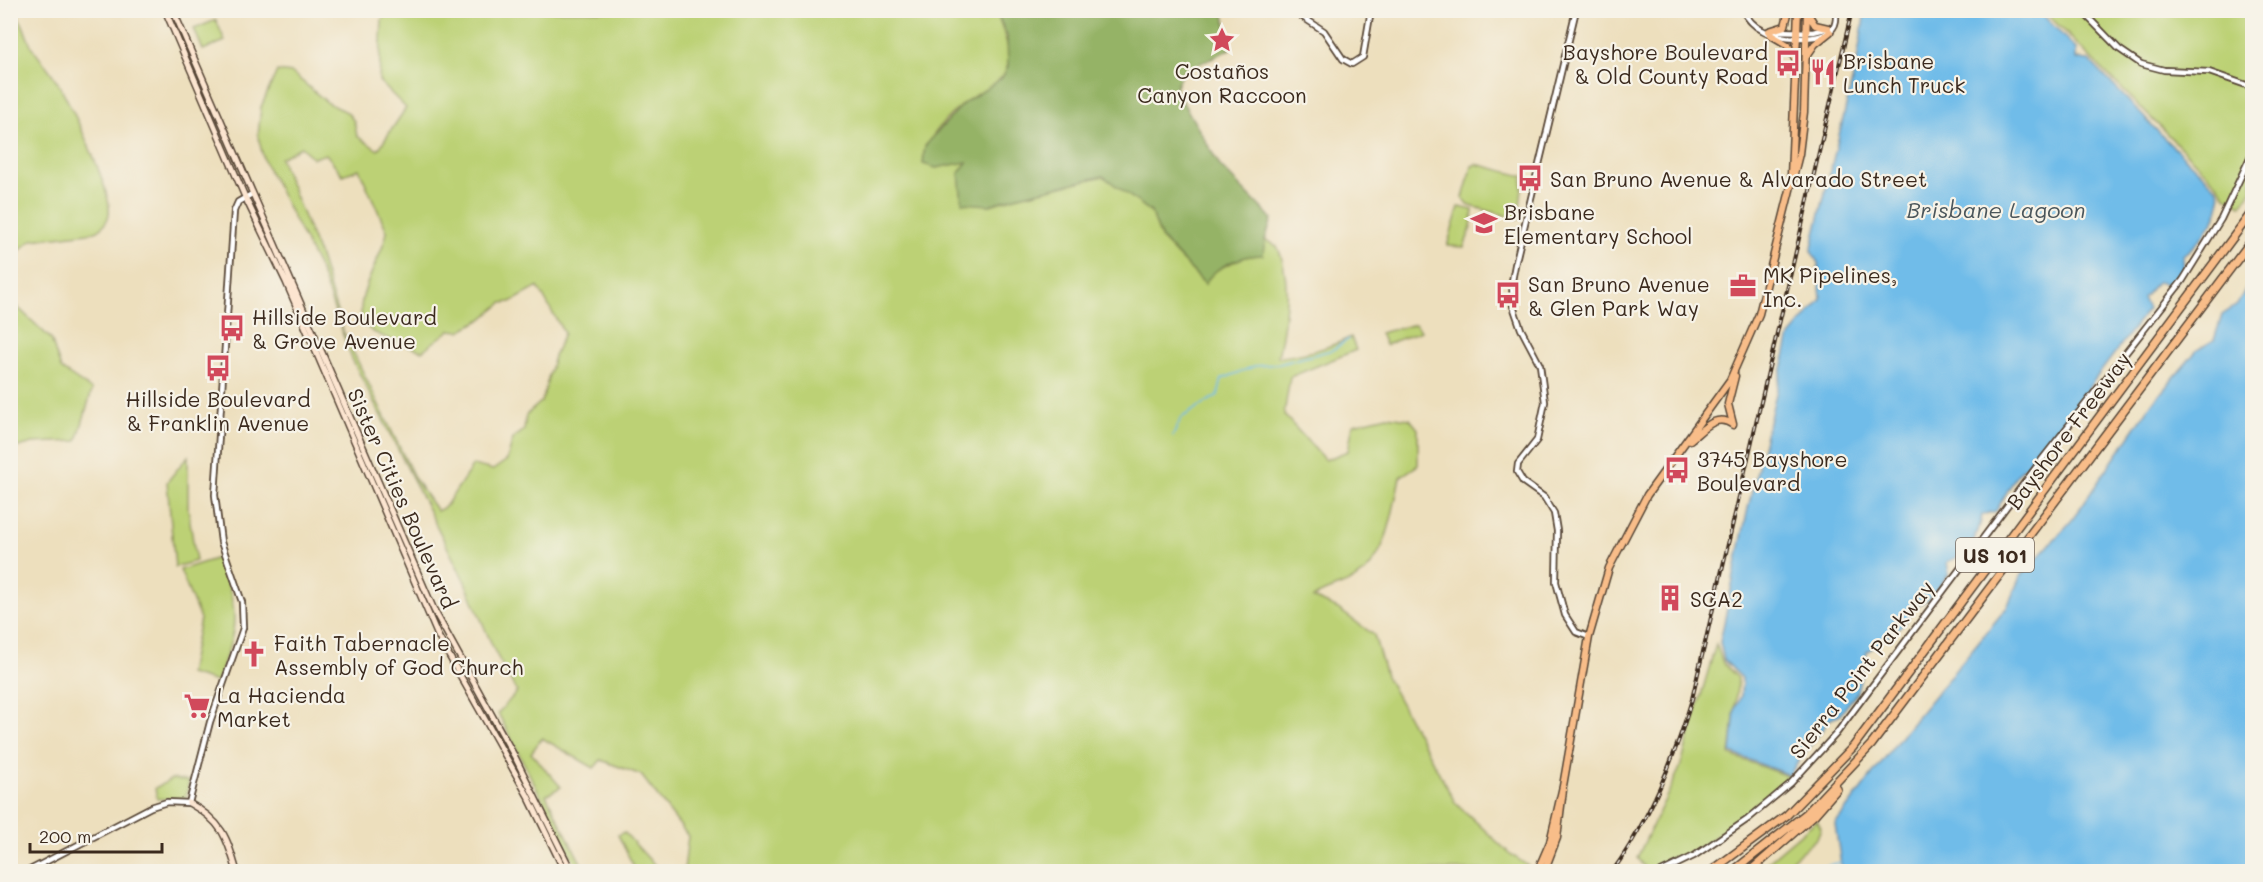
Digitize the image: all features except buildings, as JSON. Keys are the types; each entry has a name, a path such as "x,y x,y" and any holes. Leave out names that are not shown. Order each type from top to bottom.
{"highway":[{"name":"Bayshore Freeway","path":"1710,872 1787,814 1853,747 2253,212"},
{"name":"Bayshore Freeway","path":"1732,872 1800,820 1860,758 1978,607 2253,240"},
{"path":"1749,872 1815,814 1860,758"}],"main road":[{"name":"Sister Cities Boulevard","path":"165,10 245,197 286,282 438,636 528,795 565,872"},
{"name":"Sister Cities Boulevard","path":"173,10 434,610 520,767 572,872"},
{"path":"1770,33 1785,26 1789,10"},
{"path":"1791,179 1798,10"},
{"path":"1681,448 1714,421 1722,419 1733,425 1728,405 1738,366 1764,297 1791,179 1799,154 1803,126 1807,10"},
{"path":"1806,58 1815,44 1829,30 1815,25 1807,10"},
{"path":"1770,33 1788,45 1797,62"},
{"path":"1537,872 1550,842 1563,786 1589,637 1606,577 1626,531 1647,495 1718,400 1738,366"},
{"path":"1544,872 1558,833 1564,801 1563,786"},
{"path":"189,803 208,813 221,827 237,872"}],"street":[{"path":"1292,11 1324,31 1343,59 1352,64 1363,57 1371,10"},
{"path":"1576,10 1515,265 1512,294 1519,325 1541,368 1545,402 1537,440 1518,464 1517,472 1523,482 1544,497 1554,513 1557,531 1556,582 1565,615 1576,632 1589,637"},
{"path":"1742,10 1760,29 1770,33 1797,34 1829,30 1836,19 1836,10"},
{"path":"2081,10 2119,49 2141,64 2164,70 2209,72 2253,87"},
{"name":"Sierra Point Parkway","path":"1662,872 1699,854 1748,819 1791,783 1836,734 2040,462 2185,276 2221,219 2253,153"},
{"path":"26,872 152,807 167,802 189,803 212,714 243,628 239,590 225,556 218,528 215,480 234,211 238,202 252,194"}],"green space":[{"path":"10,11 13,11 20,19 34,51 61,88 79,123 104,186 109,214 106,222 96,232 32,240 11,258"},
{"path":"387,11 996,11 1009,54 1004,74 953,113 934,134 923,156 936,168 967,161 990,205 1103,176 1151,212 1162,240 1205,284 1212,272 1248,255 1265,240 1277,246 1285,272 1286,286 1285,315 1278,357 1316,350 1351,337 1356,350 1290,377 1284,415 1325,460 1348,451 1353,424 1387,416 1410,419 1418,429 1418,465 1400,477 1389,528 1379,552 1359,577 1313,598 1338,609 1374,635 1386,676 1455,802 1509,853 1534,870 684,871 688,836 641,775 601,760 594,768 542,738 531,753 561,787 546,795 585,871 579,871 498,713 517,692 495,652 465,582 351,357 320,270 264,161 258,136 261,107 277,71 292,73 328,103 347,112 354,121 357,136 378,150 406,108 379,81 382,20","holes":["301,147 313,158 326,154 343,175 359,169 387,231 363,296 361,309 363,320 373,332 422,351 450,330 460,331 482,319 502,303 511,302 538,287 564,333 554,356 542,401 526,415 524,430 513,439 507,460 493,470 473,465 445,507 437,511 415,479 343,331 320,257 280,158"]},
{"path":"996,11 1223,11 1232,48 1182,72 1175,89 1220,166 1272,219 1263,255 1238,259 1222,266 1205,284 1162,239 1151,212 1103,176 990,205 962,203 959,173 967,162 936,168 923,164 925,146 963,104 1002,78 1008,66 1007,36"},
{"path":"2044,11 2252,11 2252,190 2241,205 2225,196 2219,186"},
{"path":"216,20 225,41 203,50 194,29"},
{"path":"1476,164 1523,176 1519,219 1467,205 1463,198 1472,166"},
{"path":"1459,207 1473,210 1471,228 1464,247 1447,246"},
{"path":"10,300 51,339 61,369 92,390 77,441 33,443 11,449"},
{"path":"1415,324 1421,331 1385,345 1380,333"},
{"path":"188,456 188,508 196,561 175,567 167,482"},
{"path":"218,558 230,594 234,620 233,633 217,682 189,674 200,619 180,570"},
{"path":"1716,644 1723,663 1738,678 1730,755 1790,777 1705,844 1667,864 1647,871 1637,858 1680,768"},
{"path":"172,779 189,781 186,798 157,799 155,788"},
{"path":"1817,820 1821,828 1817,838 1778,871 1757,871"},
{"path":"624,832 660,871 636,871 618,835"}],"water":[{"name":"Brisbane Lagoon","path":"1865,11 2039,11 2076,49 2076,59 2089,60 2169,143 2218,189 2220,198 2216,216 2211,225 2183,255 2184,271 2173,285 2157,282 2143,298 2148,309 2032,463 2019,471 1996,511 1982,515 1975,538 1967,550 1947,562 1949,574 1928,600 1915,606 1905,623 1867,652 1857,692 1840,715 1829,720 1789,775 1731,753 1735,709 1741,696 1742,678 1724,660 1720,642 1748,508 1790,336 1821,299 1818,263 1811,251 1857,61"},
{"path":"2252,276 2252,871 1842,871 1835,824 1906,730 2007,607 2020,577 2072,520 2150,406 2197,350 2214,340 2222,315 2237,305"}],"waterway":[{"path":"1173,436 1181,418 1218,395 1222,379 1255,366 1279,364 1332,350 1349,339"},
{"path":"1810,872 1841,862"}],"railway":[{"path":"1612,872 1626,852 1660,789 1692,699 1852,10"}],"place":[{"name":"Costaños Canyon Raccoon","path":"1222,40"},
{"name":"Bayshore Boulevard & Old County Road","path":"1788,63"},
{"name":"Brisbane Lunch Truck","path":"1823,72"},
{"name":"San Bruno Avenue & Alvarado Street","path":"1530,178"},
{"name":"Brisbane Elementary School","path":"1484,223"},
{"name":"MK Pipelines, Inc.","path":"1743,286"},
{"name":"San Bruno Avenue & Glen Park Way","path":"1508,295"},
{"name":"Hillside Boulevard & Grove Avenue","path":"232,328"},
{"name":"Hillside Boulevard & Franklin Avenue","path":"218,368"},
{"name":"3745 Bayshore Boulevard","path":"1677,470"},
{"name":"SCA2","path":"1670,598"},
{"name":"Faith Tabernacle Assembly of God Church","path":"254,654"},
{"name":"La Hacienda Market","path":"197,706"}]}
